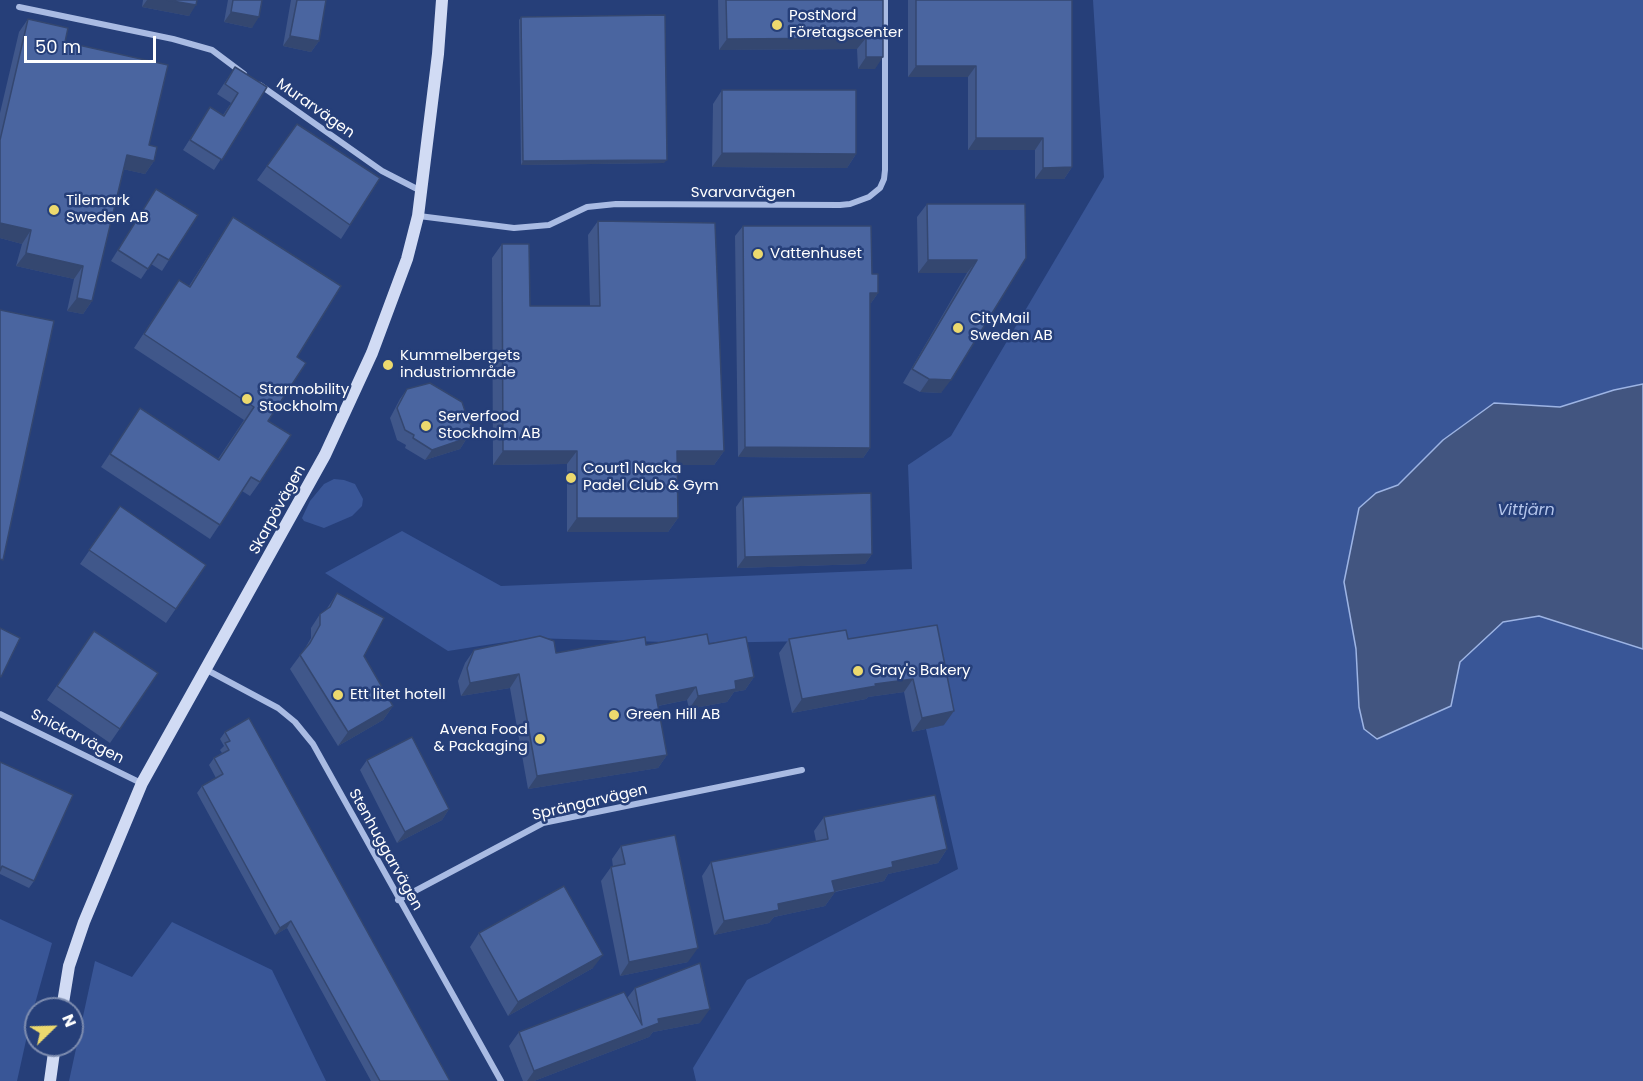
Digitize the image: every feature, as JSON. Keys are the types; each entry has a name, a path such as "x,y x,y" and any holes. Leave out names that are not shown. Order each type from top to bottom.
{"street":[{"name":"Skarpövägen","path":"64,997 69,966 84,922 142,783 325,455 380,332 407,259 418,216 438,54 442,0"},
{"name":"Svarvarvägen","path":"418,216 514,228 549,225 587,207 616,204 840,205 865,199 880,188 885,170 885,0"},
{"path":"19,8 173,39 212,50 249,77"},
{"name":"Murarvägen","path":"258,84 382,171 422,192"},
{"name":"Stenhuggarvägen","path":"207,670 278,708 304,732 313,744 398,900 458,1000 501,1081"},
{"name":"Snickarvägen","path":"0,714 142,783"},
{"name":"Sprängarvägen","path":"398,900 543,823 802,770"},
{"path":"50,1081 53,1057"}],"shaded area":[{"path":"1093,0 1643,0 1643,384 1614,390 1560,407 1493,403 1443,440 1398,485 1376,493 1356,649 1359,707 1377,739 1451,706 1460,662 1502,622 1539,616 1643,649 1643,1081 696,1081 693,1068 747,980 958,869 926,729 944,725 928,639 699,643 531,638 448,651 325,573 402,531 501,586 912,569 908,465 951,436 1104,177"},
{"path":"334,479 355,484 363,499 362,506 352,516 324,528 304,521 302,518 310,501 324,484"},
{"path":"0,919 52,943 37,997 24,997 24,1050 17,1081 0,1081"},
{"path":"172,922 272,970 326,1081 69,1081 74,1057 84,1057 84,1012 95,961 132,977"}],"water":[{"name":"Vittjärn","path":"1643,384 1643,649 1539,616 1503,622 1460,662 1451,706 1377,739 1364,729 1359,707 1356,649 1344,582 1359,508 1376,493 1398,485 1443,440 1494,403 1560,407 1614,390"}],"building":[{"path":"167,0 197,0 196,5"},
{"path":"233,0 262,0 259,17 231,12"},
{"path":"297,0 326,0 319,41 290,36"},
{"name":"PostNord Företagscenter","path":"726,0 883,0 883,57 866,57 866,38 727,39"},
{"path":"916,0 1072,0 1072,167 1043,168 1043,138 976,138 976,66 916,66"},
{"path":"665,15 667,160 523,161 521,17"},
{"path":"28,19 68,28 65,42 168,65 149,145 157,147 154,161 127,155 92,301 77,298 83,266 26,253 31,230 0,223 0,140"},
{"path":"235,67 267,87 222,160 190,140 210,107 224,116 238,93 225,84"},
{"path":"722,90 856,90 856,154 722,153"},
{"path":"297,124 380,178 350,225 267,166"},
{"path":"156,189 198,215 169,260 158,254 148,269 118,250"},
{"name":"CityMail Sweden AB","path":"927,204 1025,204 1026,258 951,380 929,379 912,369 977,260 928,260"},
{"path":"233,217 341,286 297,357 306,363 268,421 291,435 260,482 251,477 220,525 110,454 140,408 219,460 254,407 144,334 179,280 190,287"},
{"path":"598,221 715,223 724,451 677,451 678,518 577,518 577,451 503,451 502,244 529,244 530,306 600,306"},
{"path":"743,226 871,226 872,274 878,274 878,293 870,293 870,448 745,447"},
{"path":"0,310 54,321 3,560 0,559"},
{"name":"Serverfood Stockholm AB","path":"430,383 462,402 469,423 474,426 467,438 432,450 405,430 397,408 407,389"},
{"path":"871,493 872,554 745,557 743,497"},
{"path":"120,506 206,565 176,609 89,550"},
{"name":"Ett litet hotell","path":"337,593 384,618 364,656 393,706 348,732 300,655 320,625 320,614 330,607"},
{"name":"Gray's Bakery","path":"937,625 954,711 922,718 913,679 875,684 876,686 802,699 789,639 846,630 848,639"},
{"path":"0,628 20,638 1,677 0,676"},
{"path":"94,631 158,673 120,729 57,686"},
{"path":"707,634 709,644 746,637 754,677 735,681 736,689 698,696 696,687 656,695 667,755 537,776 519,674 470,683 467,668 474,650 540,636 554,641 556,653 645,637 646,645"},
{"path":"249,718 450,1081 380,1081 291,921 280,928 202,786 223,774 214,758 229,750 225,743 230,741 225,732"},
{"path":"412,737 449,809 405,832 367,760"},
{"path":"0,762 73,795 34,881 2,866 0,871"},
{"path":"935,795 947,849 892,862 893,867 832,881 835,892 778,904 779,910 724,921 711,862 828,839 824,817"},
{"path":"675,835 698,948 629,962 611,867 625,864 621,846"},
{"path":"564,886 603,955 518,1002 479,933"},
{"path":"700,963 710,1009 658,1019 659,1023 534,1071 519,1032 624,992 642,1025 635,988"}],"place":[{"name":"PostNord Företagscenter","path":"777,25"},
{"name":"Tilemark Sweden AB","path":"54,210"},
{"name":"Vattenhuset","path":"758,254"},
{"name":"CityMail Sweden AB","path":"958,328"},
{"name":"Kummelbergets industriområde","path":"388,365"},
{"name":"Starmobility Stockholm","path":"247,399"},
{"name":"Serverfood Stockholm AB","path":"426,426"},
{"name":"Court1 Nacka Padel Club & Gym","path":"571,478"},
{"name":"Gray's Bakery","path":"858,671"},
{"name":"Ett litet hotell","path":"338,695"},
{"name":"Green Hill AB","path":"614,715"},
{"name":"Avena Food & Packaging","path":"540,739"}]}
